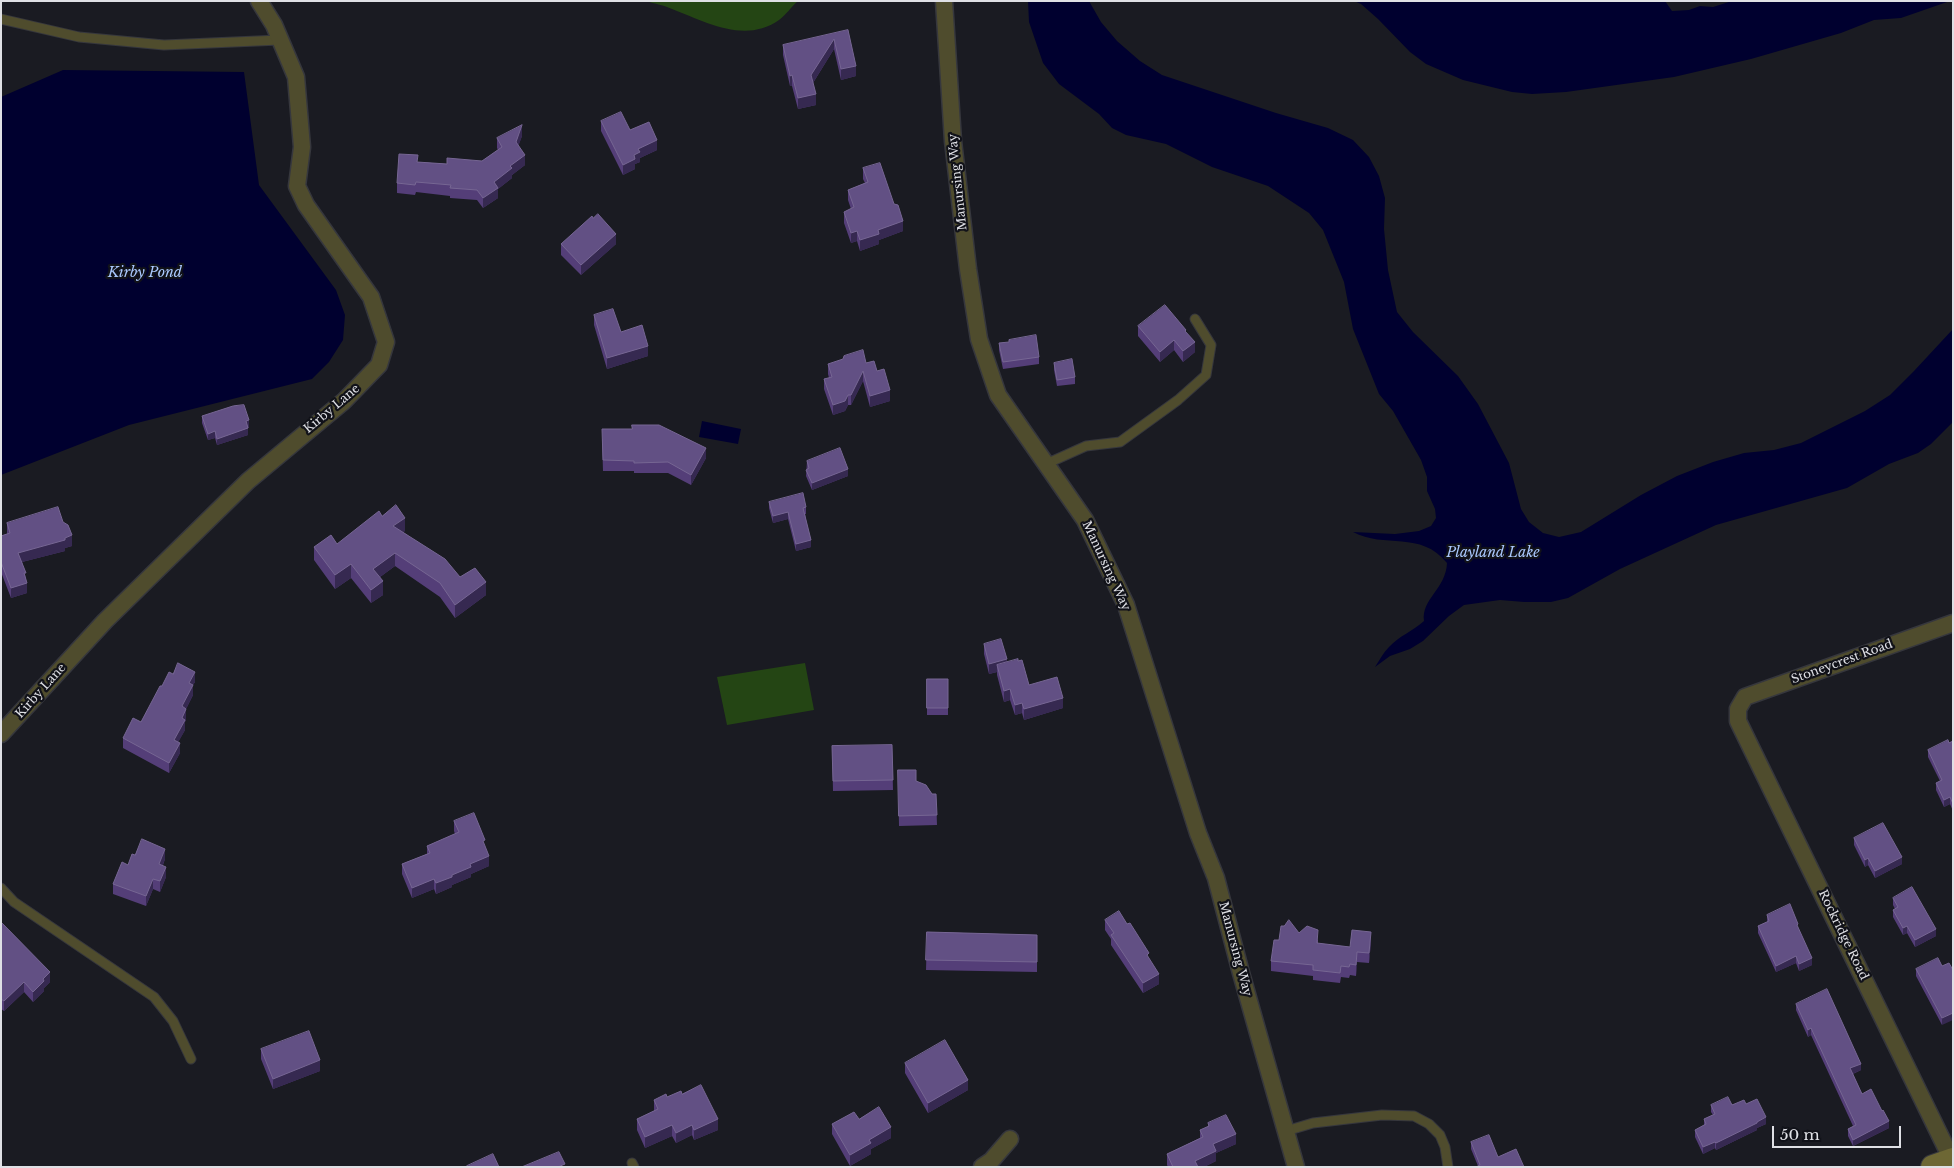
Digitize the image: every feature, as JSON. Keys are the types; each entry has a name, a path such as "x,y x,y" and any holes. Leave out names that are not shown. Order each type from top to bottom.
{"street":[{"name":"Kirby Lane","path":"1,734 105,621 248,481 344,401 379,365 386,342 372,297 306,206 297,186 302,147 296,77 274,25 259,1"},
{"name":"Manursing Way","path":"944,1 953,141 968,269 979,339 998,395 1085,520 1126,604 1198,833 1216,878 1296,1167"},
{"name":"Stoneycrest Road","path":"1738,709 1745,696 1953,624"},
{"name":"Rockridge Road","path":"1738,709 1738,721 1953,1160"},
{"path":"982,1167 991,1161 1010,1139"},
{"path":"1933,1167 1953,1160"}],"lane":[{"path":"1,19 79,37 164,45 280,40"},
{"path":"1046,464 1086,446 1120,442 1178,400 1206,375 1211,345 1195,319"},
{"path":"1,888 14,902 154,997 173,1021 191,1059"},
{"path":"1286,1131 1313,1123 1382,1115 1414,1116 1429,1124 1440,1135 1445,1147 1448,1167"}],"green space":[{"path":"646,1 798,1 782,18 766,27 753,30 739,30 712,25 666,6"},
{"path":"805,663 814,710 727,725 717,677"}],"water":[{"name":"Playland Lake","path":"1028,1 1089,1 1101,22 1117,41 1140,61 1162,75 1276,113 1328,128 1353,140 1369,157 1379,176 1385,198 1384,229 1388,270 1397,312 1413,332 1458,376 1478,404 1509,463 1521,509 1529,522 1543,533 1559,537 1581,532 1641,495 1677,476 1713,462 1744,453 1774,450 1801,443 1865,411 1890,395 1953,329 1953,422 1931,444 1918,453 1889,464 1847,488 1716,525 1620,569 1568,598 1551,602 1500,600 1464,605 1449,616 1423,641 1410,649 1390,656 1375,667 1393,643 1424,621 1426,606 1443,580 1447,563 1437,553 1414,543 1365,537 1353,532 1395,534 1419,531 1431,526 1436,518 1435,509 1427,491 1427,477 1421,460 1393,411 1379,394 1353,329 1344,282 1323,230 1309,213 1268,186 1212,167 1166,144 1126,135 1112,128 1099,114 1059,84 1043,63 1029,22"},
{"path":"1354,1 1665,1 1672,11 1689,10 1700,6 1713,7 1732,1 1950,1 1901,18 1874,20 1841,33 1751,59 1674,77 1566,92 1532,94 1512,92 1463,80 1426,64 1410,52 1361,4"},
{"name":"Kirby Pond","path":"63,70 244,72 259,185 336,290 345,315 343,340 329,362 312,379 129,425 1,475 1,97"},
{"path":"702,421 741,429 738,444 699,437"}],"building":[{"path":"848,30 856,66 841,69 834,39 811,75 816,94 798,98 792,75 790,76 783,45"},
{"path":"621,112 630,130 649,122 657,140 638,149 640,152 634,155 635,159 623,165 601,121"},
{"path":"522,125 516,142 525,155 510,166 512,168 494,182 498,188 483,198 477,190 450,188 451,185 416,182 415,185 397,183 399,154 418,155 417,162 447,164 447,158 482,161 502,147 497,138"},
{"path":"880,163 894,204 898,205 903,221 878,230 879,234 860,240 857,231 851,233 844,212 854,207 848,190 868,182 863,168"},
{"path":"598,214 616,234 581,265 561,244 592,216 593,218"},
{"path":"1165,305 1195,342 1183,351 1174,340 1160,352 1138,326"},
{"path":"613,309 621,332 642,325 648,346 607,358 594,315"},
{"path":"1036,335 1039,357 1003,362 999,343"},
{"path":"863,350 866,363 874,361 877,371 884,369 890,390 870,396 863,371 851,395 848,395 845,401 833,405 824,379 832,377 828,364"},
{"path":"1072,359 1075,377 1057,380 1054,363"},
{"path":"244,405 249,420 246,421 248,428 217,439 215,431 208,434 202,416 233,406"},
{"path":"632,425 659,425 706,448 691,475 668,462 634,463 634,461 603,460 602,429 632,429"},
{"path":"840,448 848,469 812,483 806,470 809,468 807,461"},
{"path":"803,493 806,507 803,508 811,540 796,544 788,512 773,516 769,502"},
{"path":"396,505 405,518 393,526 445,559 460,577 475,568 486,582 455,605 440,583 395,553 373,569 383,581 371,590 351,564 335,575 314,547 331,535 337,544 379,511 382,516"},
{"path":"58,507 63,522 68,525 72,535 65,538 65,540 18,553 26,573 24,573 27,583 11,588 1,562 1,536 10,533 7,523"},
{"path":"1001,639 1007,659 989,664 984,644"},
{"path":"1018,659 1018,661 1022,660 1029,685 1057,677 1063,698 1024,709 1022,703 1015,705 1010,689 1004,691 997,665"},
{"path":"178,663 195,672 189,683 193,685 182,706 186,709 182,718 185,720 174,740 180,743 169,763 123,738 133,718 141,722 160,686 162,686 169,672 173,674"},
{"path":"927,679 948,679 948,708 927,708"},
{"path":"1948,740 1949,743 1953,741 1953,804 1950,797 1944,800 1936,783 1942,780 1928,750"},
{"path":"892,745 893,780 833,781 832,746"},
{"path":"898,770 916,770 916,781 926,785 932,794 936,794 937,815 899,816"},
{"path":"474,813 489,856 470,864 471,867 452,875 452,877 436,883 434,879 412,888 402,864 430,853 427,846 459,832 454,821"},
{"path":"1883,823 1902,857 1875,871 1868,858 1865,860 1854,838"},
{"path":"142,839 165,849 159,864 166,867 160,881 153,879 146,896 113,884 122,862 128,865 132,854 135,855"},
{"path":"1912,887 1936,929 1915,940 1907,926 1903,928 1893,910 1898,907 1893,898"},
{"path":"1790,904 1812,958 1799,964 1796,956 1776,966 1758,926 1769,921 1767,915"},
{"path":"1119,911 1127,924 1130,923 1149,953 1147,955 1159,974 1143,983 1111,935 1114,933 1105,920"},
{"path":"1289,920 1299,933 1307,926 1318,930 1317,943 1350,947 1352,930 1371,932 1369,953 1357,952 1356,965 1350,964 1349,967 1341,966 1340,973 1313,970 1313,965 1271,961 1274,940 1279,940 1281,926 1284,926"},
{"path":"1,922 50,972 33,992 24,982 4,1001 1,999"},
{"path":"927,932 1037,935 1037,962 926,960"},
{"path":"1938,958 1942,966 1949,963 1953,970 1953,1013 1942,1018 1916,969"},
{"path":"1827,989 1861,1064 1850,1068 1862,1094 1871,1089 1889,1121 1853,1140 1848,1129 1856,1125 1811,1028 1808,1030 1796,1004"},
{"path":"309,1031 320,1060 273,1079 261,1049"},
{"path":"945,1040 968,1080 928,1103 905,1063"},
{"path":"701,1085 718,1119 694,1130 692,1125 676,1133 672,1125 645,1137 637,1119 658,1109 654,1100 666,1094 667,1097 681,1091 682,1094"},
{"path":"1728,1097 1732,1105 1744,1100 1746,1104 1757,1099 1766,1117 1716,1143 1703,1147 1695,1130 1706,1124 1704,1119 1715,1114 1711,1105"},
{"path":"879,1107 891,1127 869,1140 871,1143 850,1155 832,1124 854,1112 859,1119"},
{"path":"1226,1115 1236,1134 1213,1144 1216,1151 1195,1161 1198,1167 1173,1167 1167,1154 1203,1137 1200,1130 1209,1126 1208,1123"},
{"path":"1489,1135 1498,1157 1516,1149 1524,1167 1476,1167 1480,1165 1471,1142"},
{"path":"559,1152 565,1164 558,1167 522,1167"},
{"path":"493,1154 499,1167 467,1166"}]}
